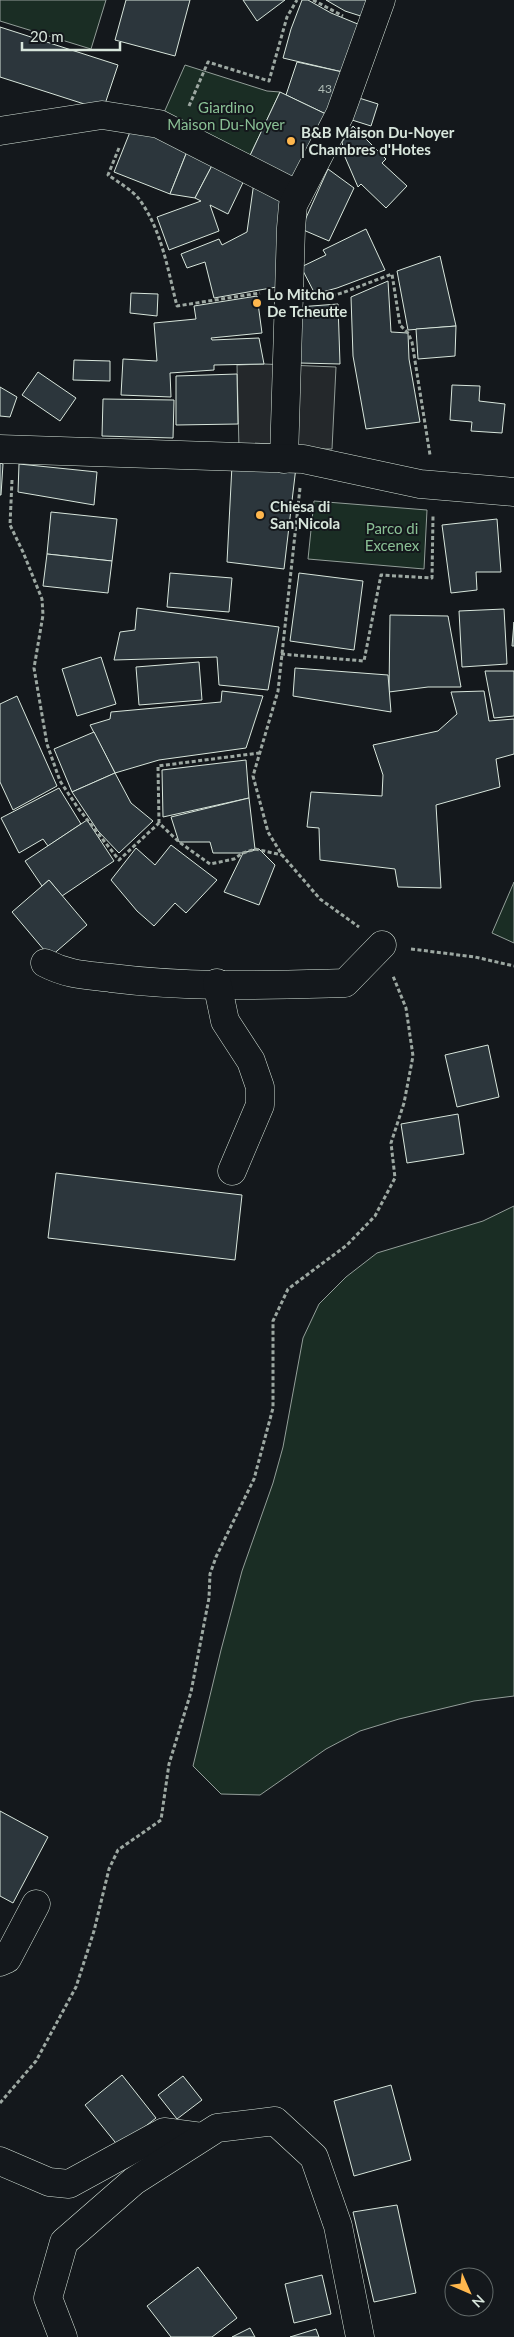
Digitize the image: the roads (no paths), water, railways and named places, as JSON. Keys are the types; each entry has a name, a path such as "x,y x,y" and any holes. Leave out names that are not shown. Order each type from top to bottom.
{"street":[{"path":"294,459 290,295 293,205 340,114 381,0"},
{"path":"0,131 102,115 159,124 298,195"},
{"path":"7,449 294,459 434,485 514,492"},
{"path":"45,963 62,972 147,982 345,983 382,945"},
{"path":"217,983 226,1021 251,1062 260,1087 260,1105 232,1172"},
{"path":"0,1962 7,1959 36,1904"},
{"path":"63,2337 48,2298 64,2242 134,2181 217,2128 274,2121 314,2157 338,2226 360,2337"},
{"path":"0,2161 49,2182 69,2184 164,2132 202,2137"}],"place":[{"name":"B&B Maison Du-Noyer | Chambres d'Hotes","path":"291,141"},
{"name":"Lo Mitcho De Tcheutte","path":"257,303"},
{"name":"Chiesa di San Nicola","path":"260,515"}],"park label":[{"name":"Giardino Maison Du-Noyer","path":"226,116"},
{"name":"Parco di Excenex","path":"392,536"}]}
